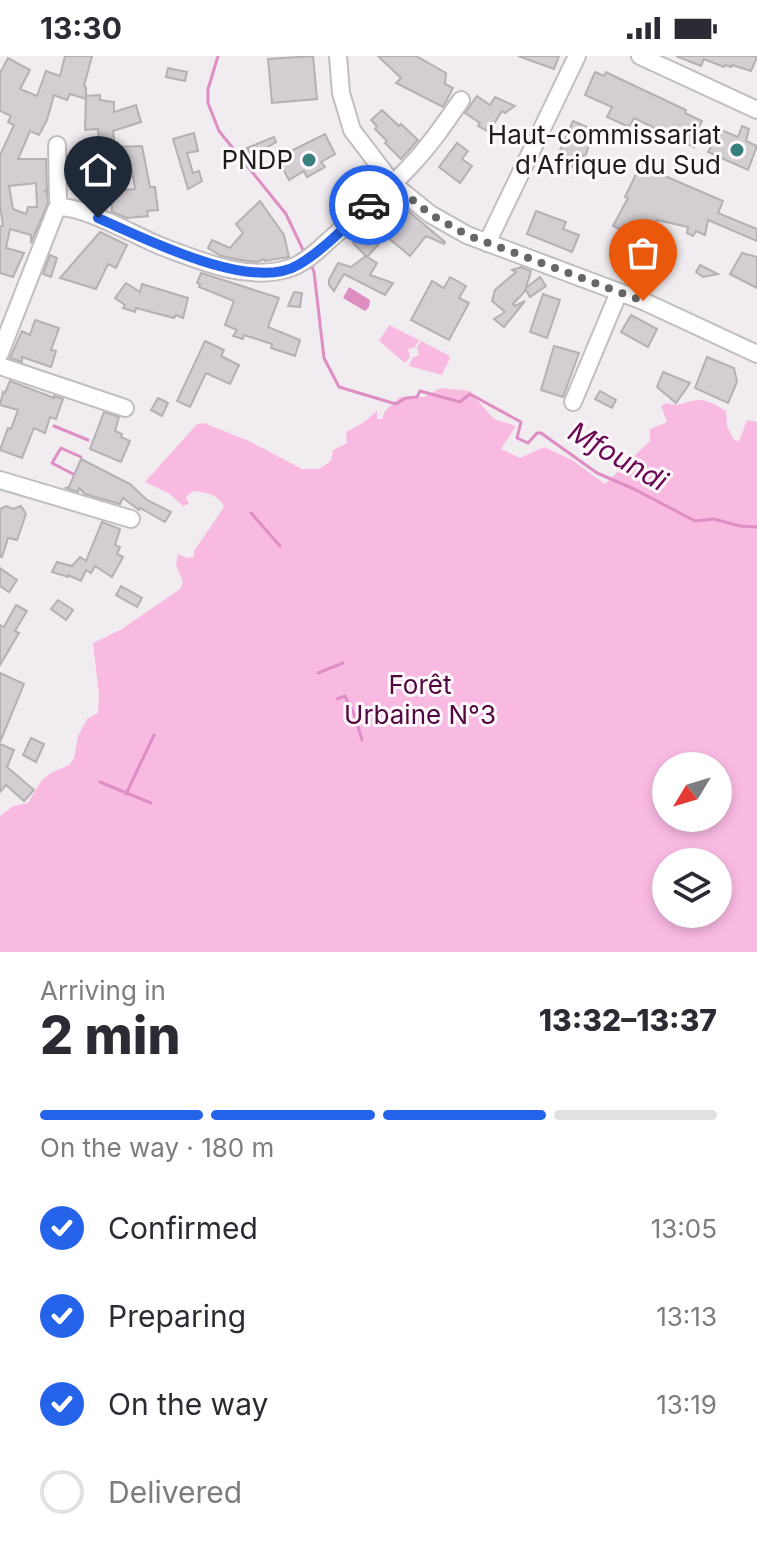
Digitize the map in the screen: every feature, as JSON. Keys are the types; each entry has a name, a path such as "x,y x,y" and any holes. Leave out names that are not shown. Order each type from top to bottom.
{"street":[{"path":"338,56 341,93 352,130 393,184 440,220 467,235 619,292 756,350"},
{"path":"487,243 577,56"},
{"path":"640,56 757,110"},
{"path":"60,207 98,218 163,247 232,270 265,273 296,266 393,184 414,162 461,100"},
{"path":"57,145 60,207"},
{"path":"0,353 56,210 60,207"},
{"path":"573,402 619,292"},
{"path":"0,366 125,408"},
{"path":"0,480 131,519"}],"green space":[{"path":"389,325 419,340 415,347 408,349 410,357 405,363 379,341"},
{"path":"421,341 450,358 442,375 409,366 412,358 419,355 417,348"},
{"name":"Forêt Urbaine N°3","path":"441,388 469,391 494,419 516,426 501,449 520,458 544,447 572,460 605,484 650,441 650,429 667,422 661,406 666,403 675,405 700,400 717,406 726,411 727,426 734,440 739,441 747,420 757,422 757,952 0,952 0,816 13,806 28,803 42,780 69,765 74,758 78,736 87,719 98,713 93,643 122,629 180,589 183,582 176,564 178,554 194,557 194,551 224,507 216,497 193,491 186,497 189,504 183,506 170,494 145,482 197,424 204,423 249,441 302,469 319,469 331,461 333,450 347,443 346,432 377,411 377,419 382,419 385,411 400,397 424,397"}],"shaded area":[{"path":"349,287 370,300 365,311 343,298"}],"building":[{"path":"65,56 92,56 84,86 86,99 70,94 67,100 54,95 39,135 30,131 18,159 46,159 47,191 44,191 47,192 48,203 31,243 31,235 10,229 6,248 24,253 13,277 0,273 0,226 3,226 0,155 14,125 8,122 11,116 0,111 0,73 8,58 30,70 20,89 37,96 46,71 60,76","holes":["36,183 37,207 28,207 26,214 13,209 9,186"]},
{"path":"313,56 317,99 272,103 268,59"},
{"path":"378,56 416,56 446,73 445,84 453,88 443,107 396,83 401,78"},
{"path":"518,56 559,56 554,69"},
{"path":"676,56 757,57 751,71 732,65 724,67 704,59 701,66"},
{"path":"168,68 187,72 185,81 166,77"},
{"path":"595,72 604,76 606,72 686,110 685,113 702,121 694,137 697,139 694,147 634,118 629,127 607,117 612,107 585,95"},
{"path":"100,95 100,100 114,102 114,112 136,105 141,122 113,131 115,147 142,146 150,187 155,187 158,210 147,211 148,216 127,218 112,212 111,193 82,192 82,155 100,155 98,129 85,130 86,96","holes":["132,170 135,189 112,192 112,171"]},
{"path":"477,96 490,105 495,97 515,106 505,113 502,111 489,132 465,113"},
{"path":"382,110 418,140 401,159 385,143 387,141 371,120"},
{"path":"573,121 594,130 585,157 578,153 572,167 556,159"},
{"path":"742,126 749,129 746,141 757,146 748,170 708,152 721,130 738,137"},
{"path":"194,133 198,151 187,153 193,173 199,171 202,181 188,189 173,139"},
{"path":"325,134 335,154 321,162 325,167 307,177 304,171 289,180 277,158"},
{"path":"274,137 276,142 251,157 247,148"},
{"path":"457,143 468,151 462,159 472,166 460,183 439,167"},
{"path":"644,167 723,201 718,213 757,229 757,241 708,220 705,235 696,231 693,236 687,233 688,227 657,220 647,242 613,226 636,174 640,176"},
{"path":"395,200 444,244 426,236 410,256 386,236 367,257 353,243"},
{"path":"260,201 284,235 289,257 257,262 221,256 208,248 212,240 230,248 243,233 236,224"},
{"path":"536,211 566,222 563,229 579,235 572,252 527,234"},
{"path":"100,232 127,245 116,268 108,264 96,289 60,278"},
{"path":"742,253 757,257 757,288 730,274"},
{"path":"50,255 57,258 51,277 43,274"},
{"path":"366,256 377,263 370,275 393,283 385,295 344,274 334,291 329,280 338,263 351,267"},
{"path":"700,265 718,274 703,277 696,272"},
{"path":"521,267 531,271 526,288 540,277 546,286 530,297 526,290 513,304 515,306 525,301 504,327 494,319 505,312 492,301 495,290 516,272 512,270"},
{"path":"201,273 279,298 268,327 300,340 295,356 271,348 272,344 244,335 243,339 233,336 237,330 225,325 234,301 199,287 197,283"},
{"path":"450,277 466,286 459,298 469,303 449,340 411,320 432,281 444,288"},
{"path":"126,283 140,292 142,284 188,298 183,318 123,308 125,305 115,298"},
{"path":"294,292 302,293 300,307 288,306"},
{"path":"543,294 560,300 547,338 530,332"},
{"path":"631,315 657,329 648,347 621,332"},
{"path":"35,320 59,328 51,350 56,351 51,367 22,357 22,362 10,358 22,331 30,335"},
{"path":"205,341 224,350 221,356 239,365 230,384 206,373 190,407 177,401"},
{"path":"554,346 579,353 563,397 541,390"},
{"path":"707,357 734,368 737,382 728,403 695,388"},
{"path":"663,372 690,383 676,403 657,387"},
{"path":"10,381 63,399 56,419 50,417 45,433 34,428 22,458 0,450 18,410 0,405"},
{"path":"600,391 616,400 612,408 595,399"},
{"path":"158,398 168,403 162,416 151,410"},
{"path":"104,412 119,417 115,431 130,441 121,462 90,449"},
{"path":"81,459 130,484 147,500 171,512 165,522 139,510 123,498 120,504 85,494 79,488 78,492 66,488"},
{"path":"6,506 13,509 21,506 26,514 17,540 8,538 0,557 0,509"},
{"path":"102,522 120,529 115,545 120,547 117,554 123,557 112,577 95,566 91,573 86,570 81,581 52,572 57,562 72,566 80,557 86,561"},
{"path":"0,568 17,580 9,592 0,586"},
{"path":"121,586 142,598 137,607 116,595"},
{"path":"58,600 73,610 66,620 51,609"},
{"path":"16,605 27,611 15,631 19,633 0,665 0,625 4,627"},
{"path":"0,673 24,684 0,742"},
{"path":"31,738 44,744 36,762 23,755"},
{"path":"0,744 14,750 7,767 34,790 24,801 6,785 0,792"}],"waterway":[{"name":"Mfoundi","path":"218,56 208,89 208,103 219,131 286,214 305,254"},
{"name":"Mfoundi","path":"311,264 324,358 339,387 396,404 406,398 417,397 420,391 460,402 470,394 521,422 517,438 528,443 537,433 541,433 597,473 695,521 714,519 757,527"},
{"path":"54,426 88,440"},
{"path":"73,474 52,463 61,448 81,457"},
{"path":"251,513 280,546"},
{"path":"318,673 343,663"},
{"path":"337,699 345,696 362,740"},
{"path":"126,794 154,735"},
{"path":"100,782 151,803"}],"way so far":[{"path":"369,205 393,184 430,214 467,235 643,301"}],"place":[{"name":"Haut-commissariat d'Afrique du Sud","path":"737,150"},
{"name":"PNDP","path":"309,160"}],"route":[{"path":"98,218 163,247 232,270 265,273 296,266 369,205"}]}
